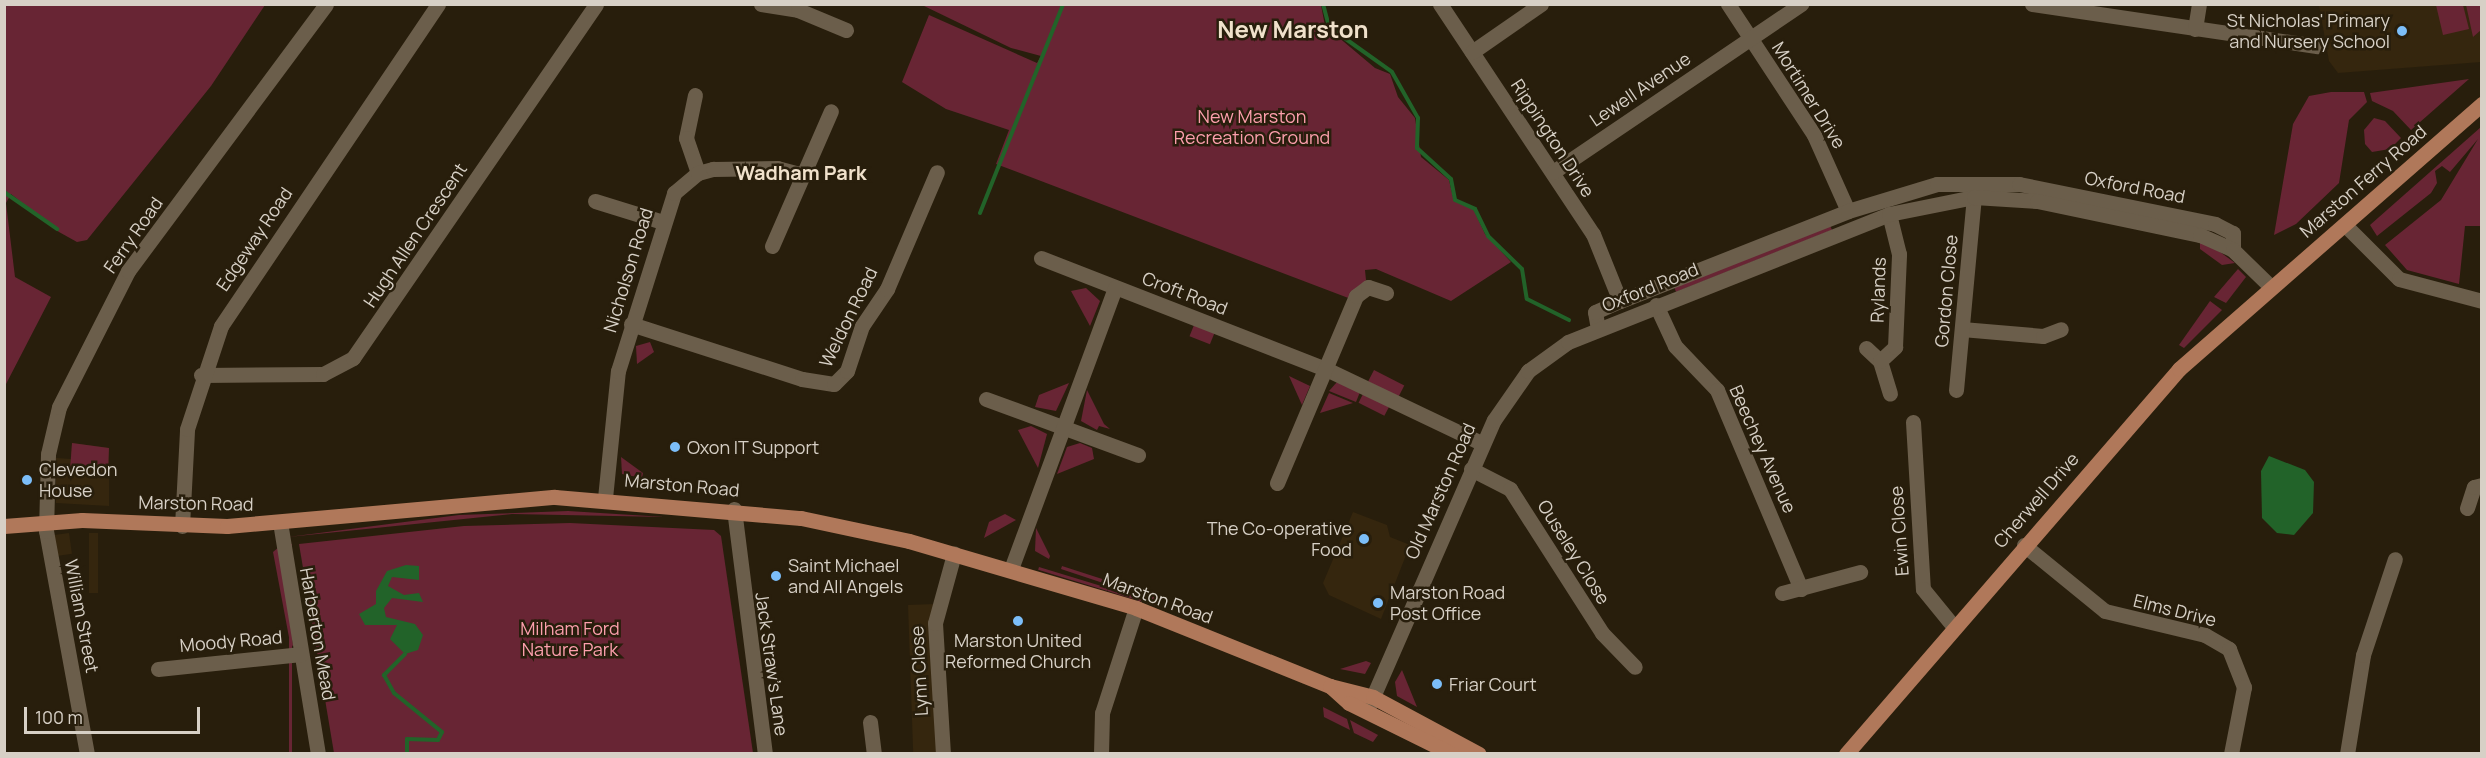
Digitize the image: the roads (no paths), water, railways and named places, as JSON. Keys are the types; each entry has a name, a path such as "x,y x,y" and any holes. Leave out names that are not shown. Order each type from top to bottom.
{"main road":[{"name":"Marston Ferry Road","path":"2269,285 2345,225 2481,104"},
{"name":"Cherwell Drive","path":"1846,753 2164,385 2269,285"},
{"name":"Marston Road","path":"4,526 46,522 182,526 280,522 494,498 606,498 734,509 834,524 1011,569 1136,608 1330,686 1479,753"},
{"name":"Marston Road","path":"1370,704 1452,753"}],"street":[{"name":"Ferry Road","path":"46,522 48,454 60,407 128,271 326,4"},
{"name":"Edgeway Road","path":"182,526 184,447 201,375 246,285 438,4"},
{"name":"Hugh Allen Crescent","path":"201,375 323,374 353,358 596,4"},
{"path":"761,4 798,10 846,30"},
{"name":"Rippington Drive","path":"1440,4 1593,234 1620,301"},
{"path":"1472,52 1541,4"},
{"name":"Mortimer Drive","path":"1728,4 1814,135 1848,211"},
{"name":"Lewell Avenue","path":"1553,172 1801,4"},
{"path":"2032,4 2318,46"},
{"path":"2195,29 2199,4"},
{"path":"695,95 686,138 698,173 777,168 804,176"},
{"path":"772,246 831,111"},
{"name":"Weldon Road","path":"631,324 802,379 834,384 847,371 862,326 887,289 937,172"},
{"name":"Nicholson Road","path":"606,498 613,393 631,324 674,193 698,173"},
{"path":"1936,184 1940,200"},
{"name":"Oxford Road","path":"2233,250 2235,237 2230,230 2196,219 2019,184 1936,184 1848,211 1595,312 1598,328 1889,214 1940,200 1974,197 2037,201 2184,231 2233,250 2269,285"},
{"name":"Gordon Close","path":"1956,390 1974,197"},
{"path":"595,201 663,222"},
{"name":"Rylands","path":"1880,361 1893,352 1896,335 1899,254 1889,214"},
{"path":"2345,225 2399,279 2481,301"},
{"path":"1041,258 1115,288"},
{"path":"1277,483 1356,296 1368,287 1386,293"},
{"name":"Croft Road","path":"1011,569 1115,288 1326,369 1481,443"},
{"name":"Beechey Avenue","path":"1656,305 1675,346 1717,390 1801,589"},
{"name":"Old Marston Road","path":"1370,704 1481,443 1528,371 1598,328"},
{"path":"1962,329 2043,336 2061,329"},
{"name":"Rylands","path":"1866,348 1880,361 1890,393"},
{"path":"986,399 1138,455"},
{"name":"Ewin Close","path":"1912,422 1923,589 1954,627"},
{"name":"Ouseley Close","path":"1471,469 1510,489 1602,633 1635,667"},
{"path":"2467,508 2474,487 2481,485"},
{"name":"Jack Straw's Lane","path":"734,509 765,753"},
{"name":"William Street","path":"46,522 87,753"},
{"name":"Harberton Mead","path":"280,522 318,753"},
{"name":"Elms Drive","path":"2024,545 2105,611 2205,635 2229,649 2244,687 2231,753"},
{"name":"Lynn Close","path":"943,753 935,623 954,554"},
{"path":"2347,753 2363,655 2395,559"},
{"path":"1782,593 1860,572"},
{"path":"1101,753 1102,713 1136,608"},
{"name":"Moody Road","path":"162,663 301,654"},
{"path":"870,722 874,753"}],"waterway":[{"path":"980,213 1063,4"},
{"path":"1323,4 1329,27 1392,72 1418,118 1417,148 1451,179 1455,200 1475,209 1488,236 1522,269 1527,299 1569,320"},
{"path":"4,192 57,229"},
{"path":"405,654 384,675 394,693 442,732 438,740 407,739 407,754"}],"place":[{"name":"St Nicholas' Primary and Nursery School","path":"2402,31"},
{"name":"Oxon IT Support","path":"675,447"},
{"name":"Clevedon House","path":"27,480"},
{"name":"The Co-operative Food","path":"1364,539"},
{"name":"Saint Michael and All Angels","path":"776,576"},
{"name":"Marston Road Post Office","path":"1378,603"},
{"name":"Marston United Reformed Church","path":"1018,621"},
{"name":"Friar Court","path":"1437,684"}],"district":[{"name":"New Marston","path":"1293,29"},
{"name":"Wadham Park","path":"801,172"}],"park label":[{"name":"New Marston Recreation Ground","path":"1252,127"},
{"name":"Milham Ford Nature Park","path":"570,639"}]}
